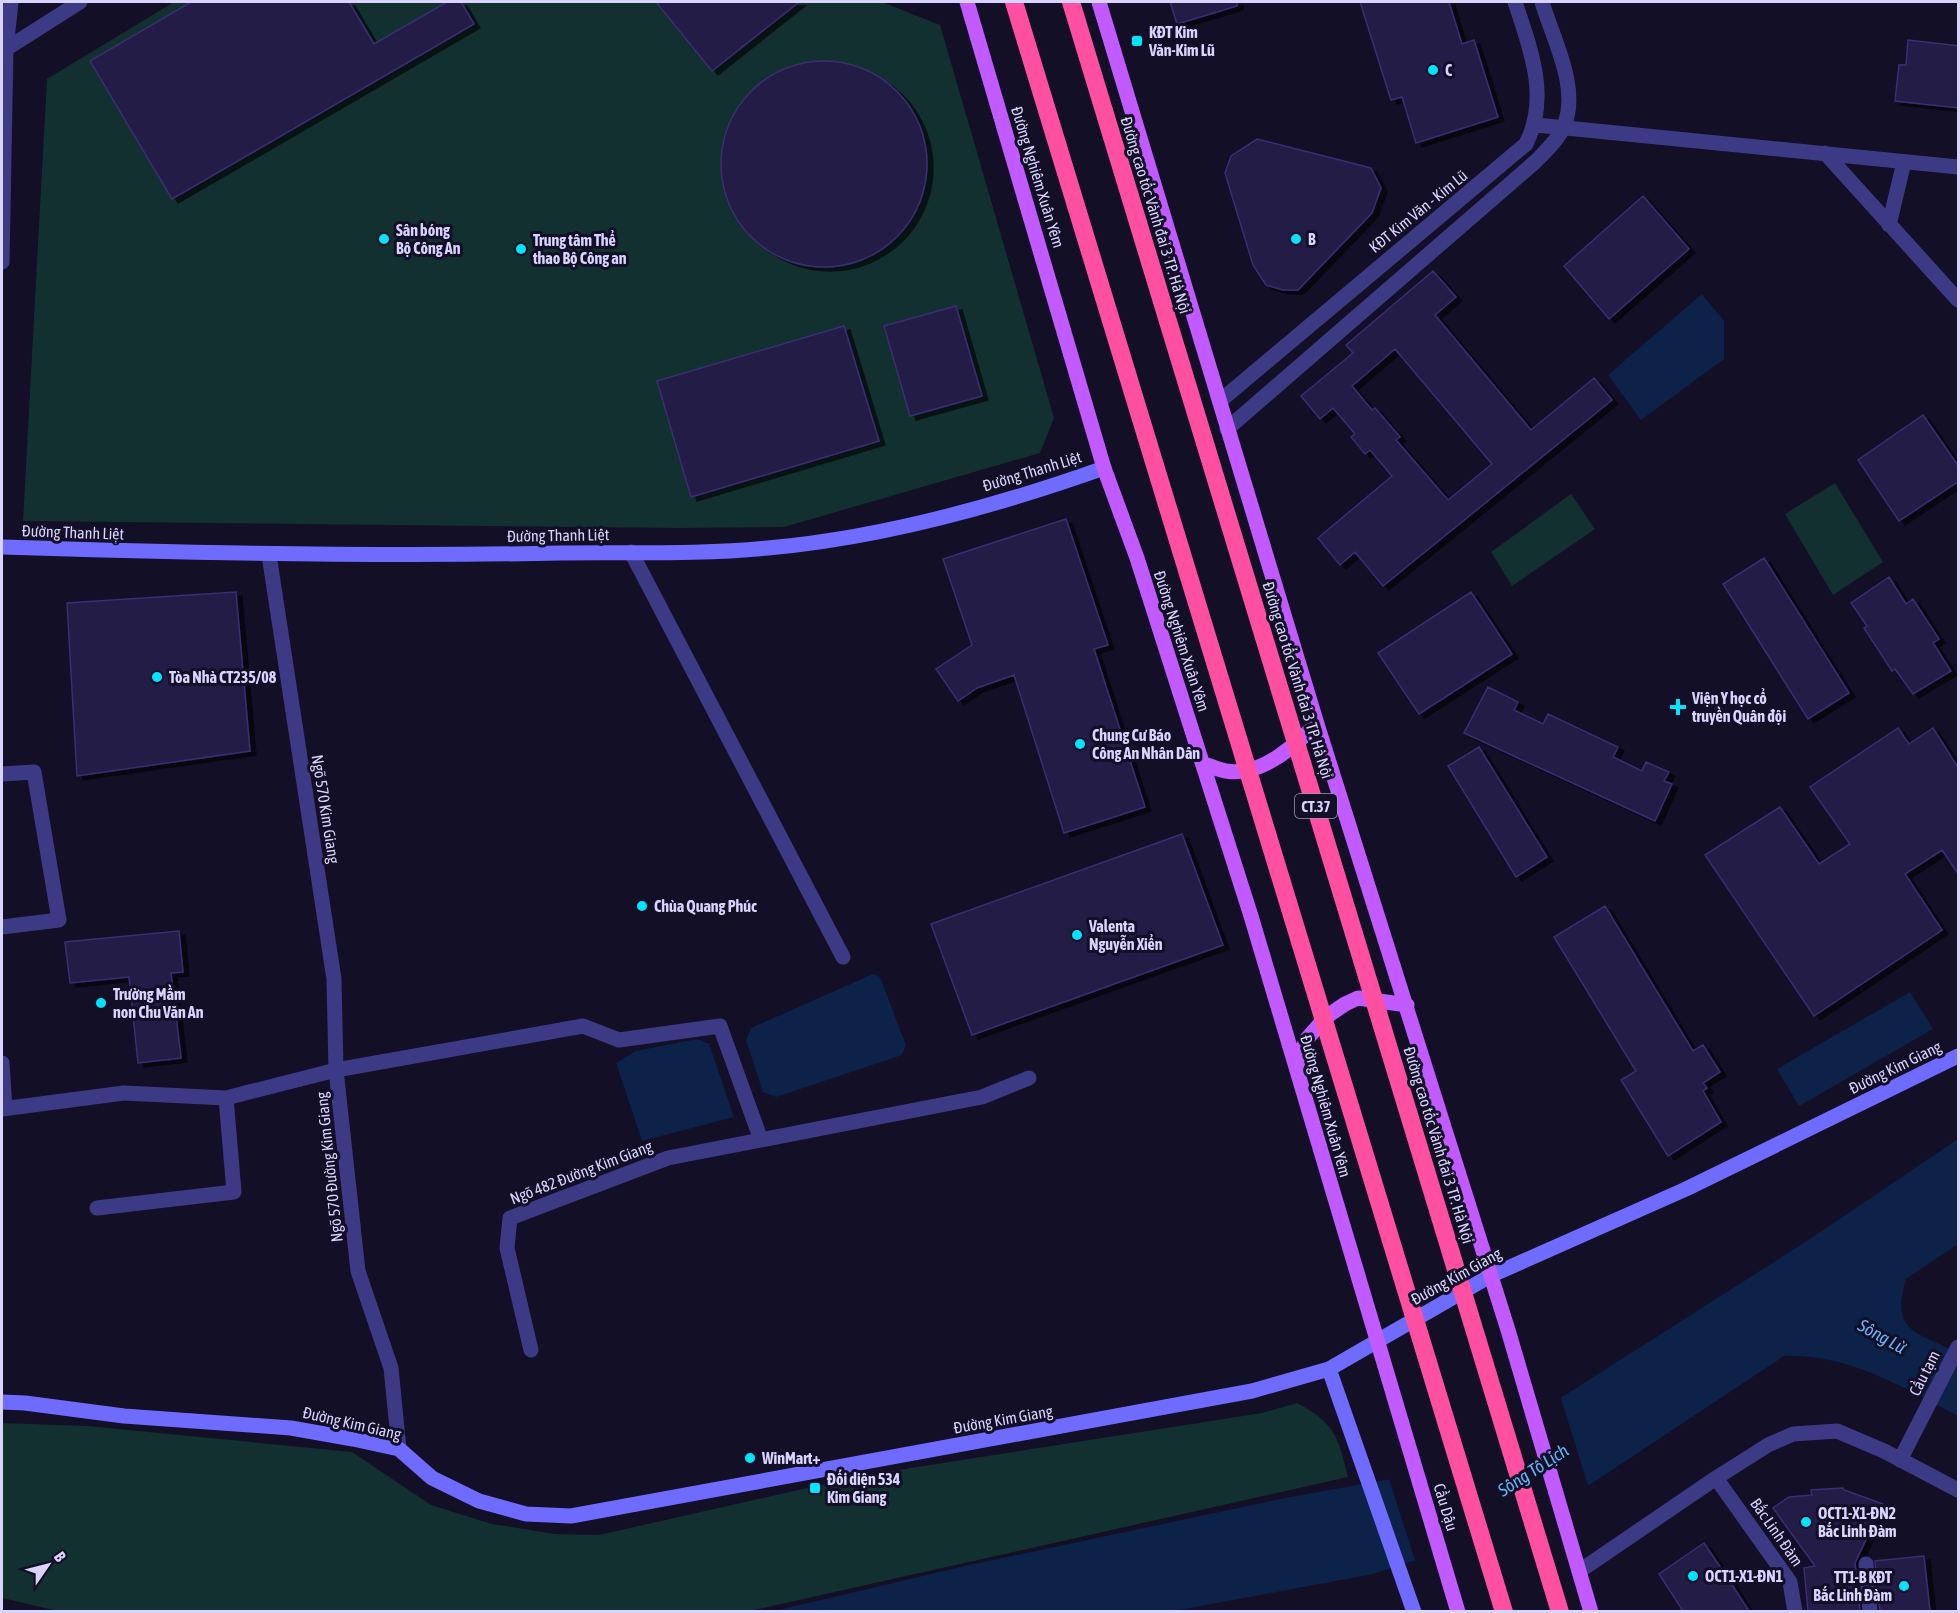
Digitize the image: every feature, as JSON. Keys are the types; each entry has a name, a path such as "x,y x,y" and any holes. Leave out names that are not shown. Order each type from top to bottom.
{"highway":[{"path":"1014,2 1504,1611"},
{"name":"Đường cao tốc Vành đai 3 TP. Hà Nội","path":"1071,2 1560,1611"}],"main road":[{"name":"Đường Nghiêm Xuân Yêm","path":"967,2 1104,468 1204,764 1404,1430"},
{"path":"1099,2 1317,724 1526,1386 1592,1611"},
{"name":"Đường Thanh Liệt","path":"2,547 268,555 424,556 766,548 821,541 952,513 1058,484 1104,468"},
{"path":"1204,764 1228,772 1258,767 1293,747 1317,724"},
{"path":"1296,1067 1306,1040 1326,1017 1345,1004 1358,998 1407,1005"},
{"name":"Đường Kim Giang","path":"2,1402 124,1416 291,1428 399,1449 432,1478 479,1501 526,1514 571,1516 1252,1391 1329,1369 1490,1276 1686,1189 1959,1056"},
{"path":"1329,1369 1414,1609"},
{"name":"Cầu Dậu","path":"1404,1430 1458,1611"}],"street":[{"path":"2,262 6,49 11,2"},
{"path":"6,49 80,2"},
{"path":"1515,2 1532,54 1538,88 1536,125 1959,167"},
{"path":"1227,429 1535,162 1564,127 1569,104 1567,83 1542,2"},
{"name":"KĐT Kim Văn - Kim Lũ","path":"1220,401 1526,144 1536,125"},
{"path":"1825,153 1958,300"},
{"path":"1889,225 1904,162"},
{"path":"1427,226 1443,242"},
{"path":"631,552 843,957"},
{"name":"Ngõ 570 Kim Giang","path":"268,555 334,979 336,1070"},
{"path":"2,774 34,772 59,920 2,927"},
{"path":"336,1070 583,1026 619,1040 720,1026 761,1140 982,1097 1029,1078"},
{"path":"2,1063 3,1108"},
{"name":"Ngõ 570 Đường Kim Giang","path":"3,1108 124,1092 226,1098 336,1070 358,1271 391,1368 399,1449"},
{"path":"97,1208 234,1192 226,1098"},
{"name":"Ngõ 482 Đường Kim Giang","path":"531,1350 507,1248 510,1218 668,1158 761,1140"},
{"name":"Cầu tạm","path":"1900,1460 1959,1347"},
{"path":"1581,1570 1716,1478 1768,1445 1793,1434 1836,1431 1959,1490"},
{"name":"Bắc Linh Đàm","path":"1716,1478 1790,1582 1795,1611"},
{"path":"1866,1564 1870,1611"}],"green space":[{"name":"Trung tâm Thể thao Bộ Công an","path":"174,2 882,2 940,25 1054,418 1040,453 784,527 676,528 23,521 47,79"},
{"path":"1835,483 1883,562 1833,595 1785,514"},
{"path":"1571,494 1595,529 1512,586 1491,552"},
{"path":"1297,1403 1320,1417 1333,1432 1348,1477 750,1611 62,1612 2,1598 2,1423 87,1426 352,1452 431,1505 492,1524 555,1534 599,1535 860,1476 1262,1413"}],"water":[{"path":"1702,294 1724,321 1724,359 1641,420 1608,375"},
{"path":"873,974 880,977 906,1045 902,1055 776,1097 763,1092 746,1040 751,1028"},
{"path":"1910,992 1933,1029 1799,1106 1777,1069"},
{"path":"697,1039 709,1044 734,1117 642,1141 616,1063 636,1051"},
{"path":"1958,1139 1958,1244 1906,1279 1902,1310 1905,1321 1919,1335 1958,1353 1958,1416 1896,1384 1853,1366 1830,1360 1784,1356 1588,1486 1499,1533 1373,1574 1174,1611 770,1612 965,1566 1290,1497 1391,1479 1474,1444 1562,1397 1810,1239"}],"pier":[{"path":"1560,1395 1589,1489 1500,1535 1416,1563 1388,1476 1473,1441"}],"building":[{"path":"191,2 349,2 374,44 447,2 461,2 474,24 172,199 90,61"},
{"path":"656,2 799,2 712,71"},
{"path":"1170,2 1237,2 1237,6 1177,24"},
{"name":"C","path":"1360,2 1449,2 1462,44 1474,40 1498,117 1416,143 1402,97 1391,100"},
{"path":"1908,40 1959,46 1959,108 1895,101 1899,65 1906,65"},
{"path":"814,61 834,61 854,65 873,73 890,84 904,98 923,134 927,164 923,194 915,213 904,230 890,244 854,263 834,267 814,267 794,263 775,255 758,244 744,230 725,194 721,174 721,154 725,134 733,115 744,98 758,84 794,65"},
{"name":"B","path":"1257,139 1371,168 1381,188 1372,213 1298,290 1283,290 1266,285 1253,265 1225,173 1231,156"},
{"path":"1643,196 1689,249 1609,319 1564,266"},
{"path":"1433,271 1456,297 1435,315 1531,430 1594,378 1612,400 1383,586 1355,552 1340,565 1318,538 1392,476 1370,450 1365,454 1351,437 1355,434 1333,408 1320,419 1301,396 1353,353 1346,345","holes":["1395,349 1492,464 1448,500 1396,440 1400,437 1375,408 1372,410 1352,386"]},
{"path":"956,306 982,396 910,416 884,326"},
{"path":"844,326 879,441 691,497 657,381"},
{"path":"1923,415 1959,467 1959,481 1899,521 1858,460"},
{"path":"1066,519 1108,645 1094,649 1145,807 1064,833 1014,675 977,688 958,701 936,669 972,645 943,559"},
{"path":"1764,558 1849,693 1808,719 1723,584"},
{"path":"1889,577 1906,604 1913,599 1939,639 1933,643 1951,671 1913,694 1895,669 1892,671 1864,628 1867,626 1851,603"},
{"name":"Tòa Nhà CT235/08","path":"236,592 250,751 77,776 67,603"},
{"path":"1471,592 1512,654 1419,714 1378,653"},
{"path":"1488,687 1518,702 1514,710 1543,724 1548,714 1618,747 1613,757 1642,771 1646,762 1669,772 1664,781 1672,784 1655,821 1464,733"},
{"path":"1898,728 1909,744 1933,728 1959,769 1959,875 1942,850 1905,874 1942,930 1814,1016 1705,855 1780,807 1819,864 1850,844 1810,787"},
{"path":"1479,747 1547,857 1516,877 1448,766"},
{"name":"Valenta Nguyễn Xiển","path":"1182,834 1223,945 972,1035 931,924"},
{"path":"1605,906 1693,1051 1703,1045 1720,1072 1703,1083 1707,1088 1703,1091 1721,1122 1668,1156 1621,1080 1636,1071 1554,937"},
{"path":"179,931 183,972 171,973 181,1058 138,1063 129,977 70,983 65,942"},
{"path":"1843,1488 1883,1504 1855,1563 1860,1611 1808,1611 1804,1568 1815,1566 1773,1508 1789,1497 1812,1495 1811,1490"},
{"name":"OCT1-X1-ĐN1","path":"1704,1543 1749,1611 1683,1611 1659,1574"},
{"name":"TT1-B KĐT Bắc Linh Đàm","path":"1924,1556 1930,1611 1880,1611 1875,1561"}],"place":[{"name":"KĐT Kim Văn-Kim Lũ","path":"1137,41"},
{"name":"C","path":"1433,70"},
{"name":"Sân bóng Bộ Công An","path":"384,239"},
{"name":"B","path":"1296,239"},
{"name":"Trung tâm Thể thao Bộ Công an","path":"521,249"},
{"name":"Tòa Nhà CT235/08","path":"157,677"},
{"name":"Viện Y học cổ truyền Quân đội","path":"1678,707"},
{"name":"Chung Cư Báo Công An Nhân Dân","path":"1080,744"},
{"name":"Chùa Quang Phúc","path":"642,906"},
{"name":"Valenta Nguyễn Xiển","path":"1077,935"},
{"name":"Trường Mầm non Chu Văn An","path":"101,1003"},
{"name":"WinMart+","path":"750,1458"},
{"name":"Đối diện 534 Kim Giang","path":"815,1488"},
{"name":"OCT1-X1-ĐN2 Bắc Linh Đàm","path":"1806,1522"},
{"name":"OCT1-X1-ĐN1","path":"1693,1576"},
{"name":"TT1-B KĐT Bắc Linh Đàm","path":"1904,1586"}],"water label":[{"name":"Sông Lừ","path":"1882,1336"},
{"name":"Sông Tô Lịch","path":"1533,1470"}]}
